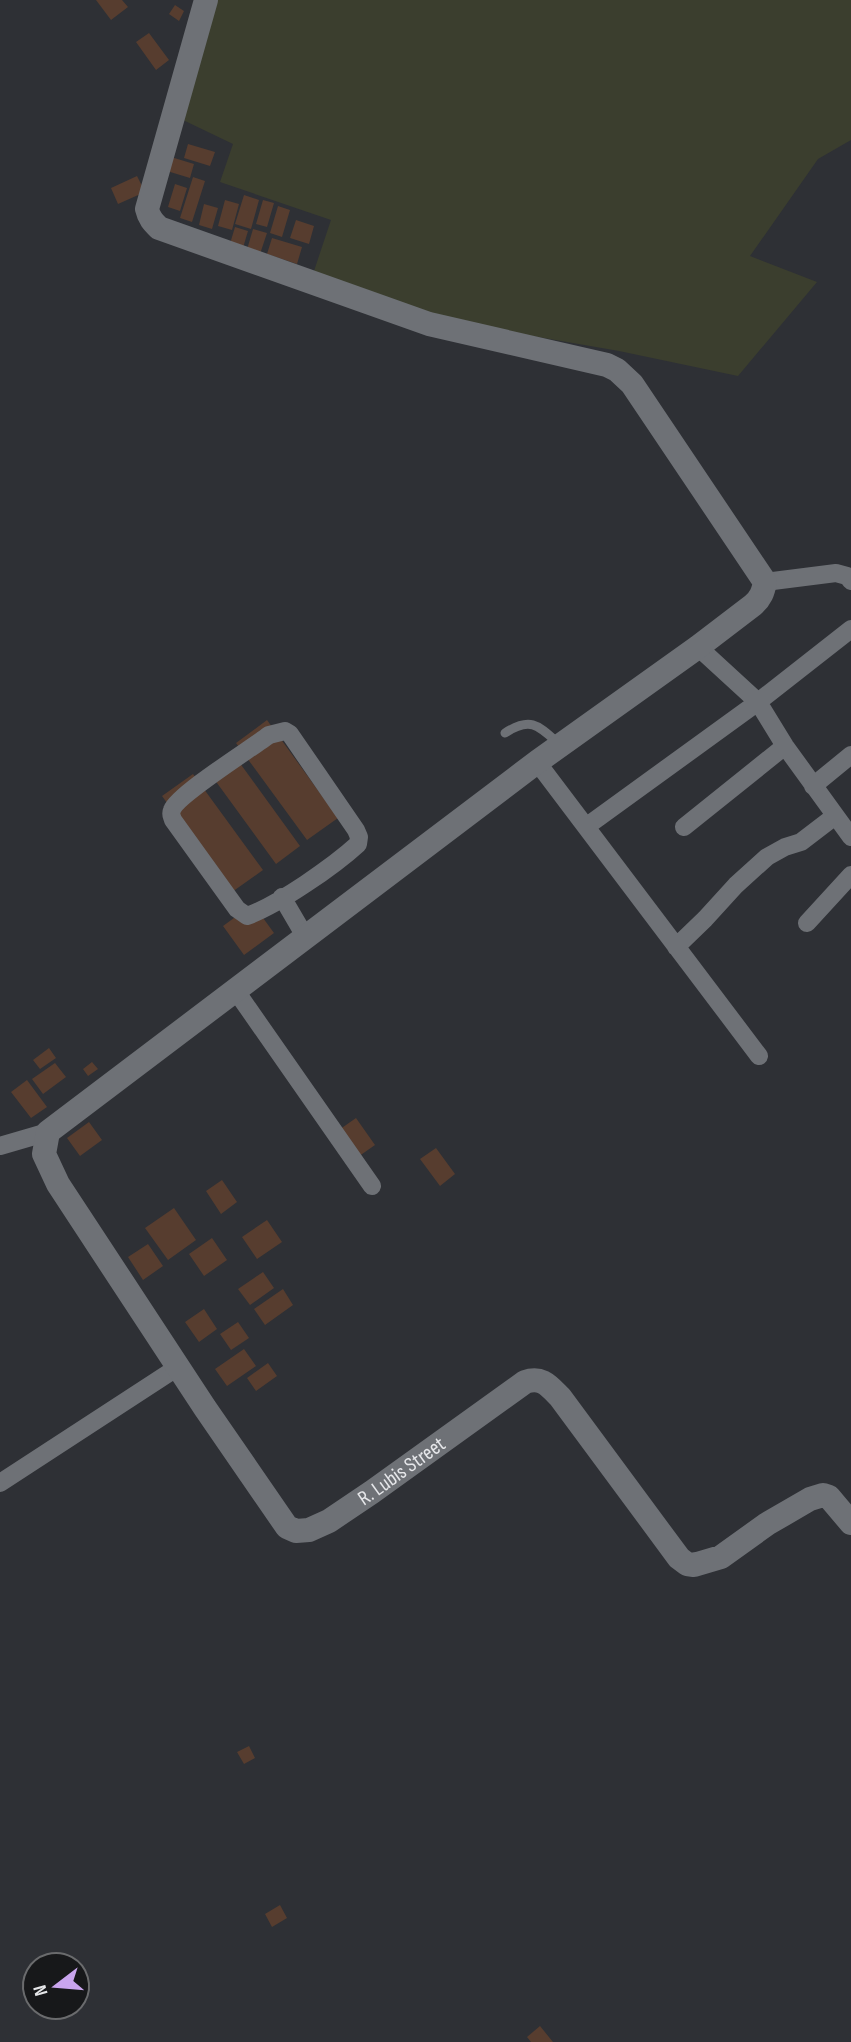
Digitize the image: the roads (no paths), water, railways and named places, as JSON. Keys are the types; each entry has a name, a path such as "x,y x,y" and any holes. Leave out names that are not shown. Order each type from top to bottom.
{"street":[{"path":"0,1146 48,1132 537,762 753,605 761,597 765,582 632,384 617,370 607,365 429,324 159,228 153,223 147,209 206,0"},
{"path":"765,582 836,573 847,576 851,581"},
{"path":"587,826 758,702 851,629"},
{"path":"676,947 767,857 785,847 845,825 813,786 758,702 698,647"},
{"path":"285,731 290,734 359,837 358,844 316,876 282,897 250,915 237,909 173,820 171,813 187,794 269,735 285,731"},
{"path":"684,827 785,746"},
{"path":"813,786 851,755"},
{"path":"537,762 759,1056"},
{"path":"807,923 851,875"},
{"path":"282,897 306,938"},
{"path":"236,991 372,1186"},
{"name":"R. Lubis Street","path":"48,1132 44,1154 58,1184 287,1527 296,1531 309,1530 328,1521 372,1493 525,1382 536,1380 544,1381 561,1397 679,1558 687,1564 705,1563 721,1557 767,1524 802,1503 823,1495 830,1497 851,1523"},
{"path":"0,1483 178,1367"}],"lane":[{"path":"505,733 519,724 528,723 535,725 561,745"}]}
